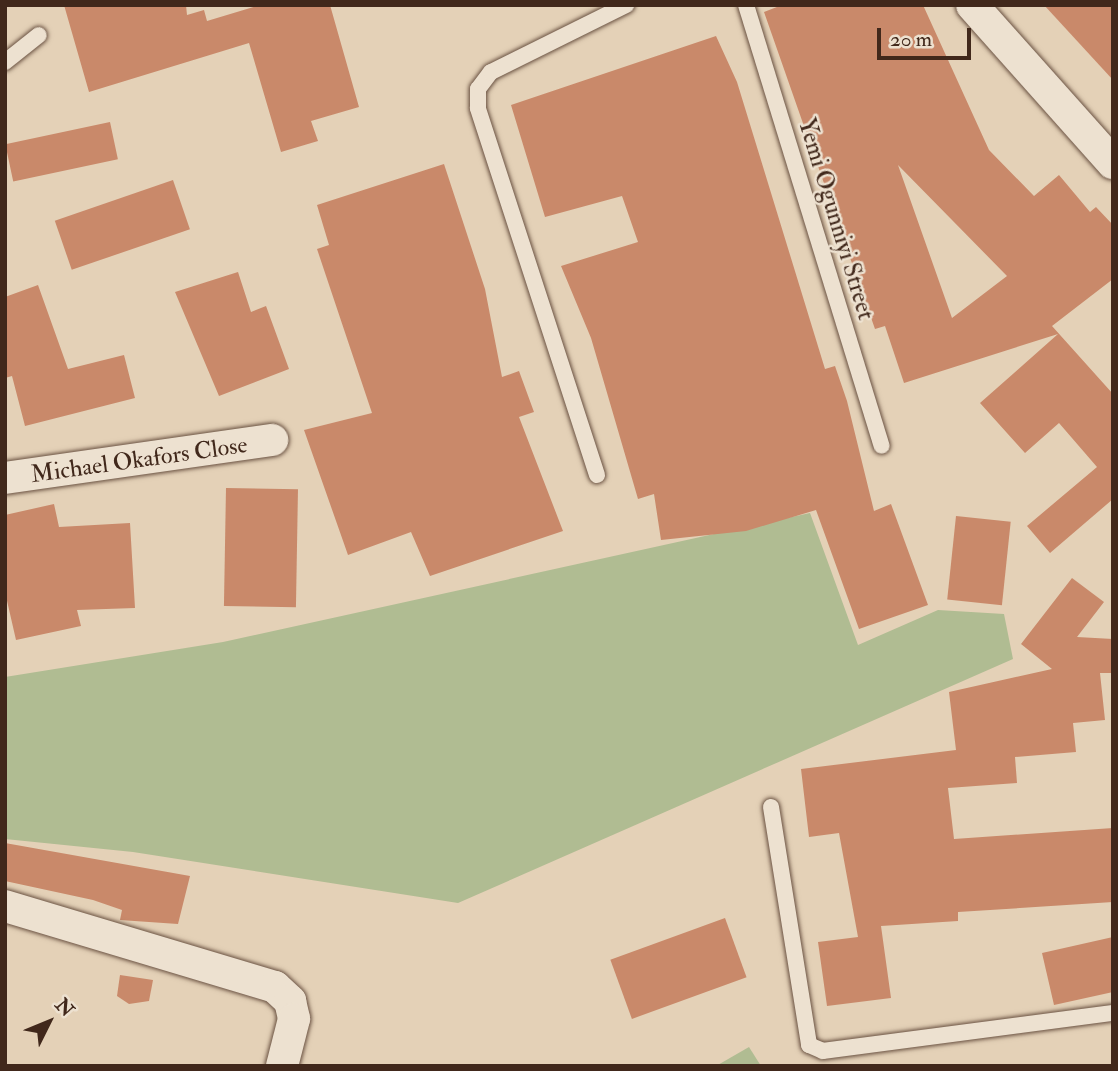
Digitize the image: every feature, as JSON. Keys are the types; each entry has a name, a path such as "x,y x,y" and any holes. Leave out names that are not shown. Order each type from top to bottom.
{"street":[{"path":"972,5 1113,163"},
{"name":"Michael Okafors Close","path":"5,478 272,440"},
{"path":"5,906 275,987 290,1001 294,1019 282,1066"}],"lane":[{"path":"597,475 478,108 478,89 491,72 626,5"},
{"name":"Yemi Ogunniyi Street","path":"746,5 882,446"},
{"path":"5,62 39,35"},
{"path":"771,807 809,1045 822,1051 1113,1013"}],"green space":[{"path":"810,513 858,645 938,610 1004,614 1013,659 458,903 133,852 5,839 5,677 223,642"},
{"path":"749,1047 761,1066 716,1066"}],"building":[{"path":"64,5 186,5 187,15 204,10 207,21 260,5 330,5 359,107 311,121 318,141 281,152 249,43 89,92"},
{"path":"782,5 923,5 989,150 1034,196 1059,175 1090,212 1096,207 1113,225 1113,279 1052,326 1113,394 1113,499 1050,553 1027,526 1097,467 1059,423 1025,453 980,403 1058,334 904,383 885,326 875,329 764,12","holes":["898,165 1007,276 952,318"]},
{"path":"1044,5 1113,5 1113,80"},
{"path":"716,36 737,82 825,369 835,366 847,401 874,511 891,504 928,605 859,629 816,510 746,531 661,540 654,494 638,499 591,338 561,266 638,242 622,196 545,217 511,105"},
{"path":"110,122 118,159 13,181 5,144"},
{"path":"444,164 485,289 502,377 519,371 534,412 519,417 563,531 430,576 411,532 348,555 304,430 372,413 317,249 329,245 317,205"},
{"path":"173,180 190,229 72,270 55,221"},
{"path":"238,272 251,312 266,306 289,369 219,396 175,292"},
{"path":"38,285 68,369 124,355 135,398 25,426 12,376 5,378 5,297"},
{"path":"226,488 298,489 296,607 224,606"},
{"path":"54,504 59,527 130,523 135,608 77,610 81,626 16,640 5,592 5,515"},
{"path":"956,516 1011,522 1002,605 947,600"},
{"path":"1072,578 1104,602 1077,637 1113,639 1113,673 1100,673 1105,720 1073,723 1076,752 1015,757 1017,783 948,788 954,839 1113,828 1113,902 958,912 958,921 881,926 891,998 827,1006 818,942 858,937 839,833 809,837 801,769 956,750 949,692 1052,669 1021,644"},
{"path":"5,843 190,876 178,924 120,920 122,910 93,900 5,881"},
{"path":"725,918 747,977 632,1019 610,960"},
{"path":"1113,937 1113,992 1054,1005 1042,953"},
{"path":"120,975 153,980 149,1001 129,1004 117,996"}]}
